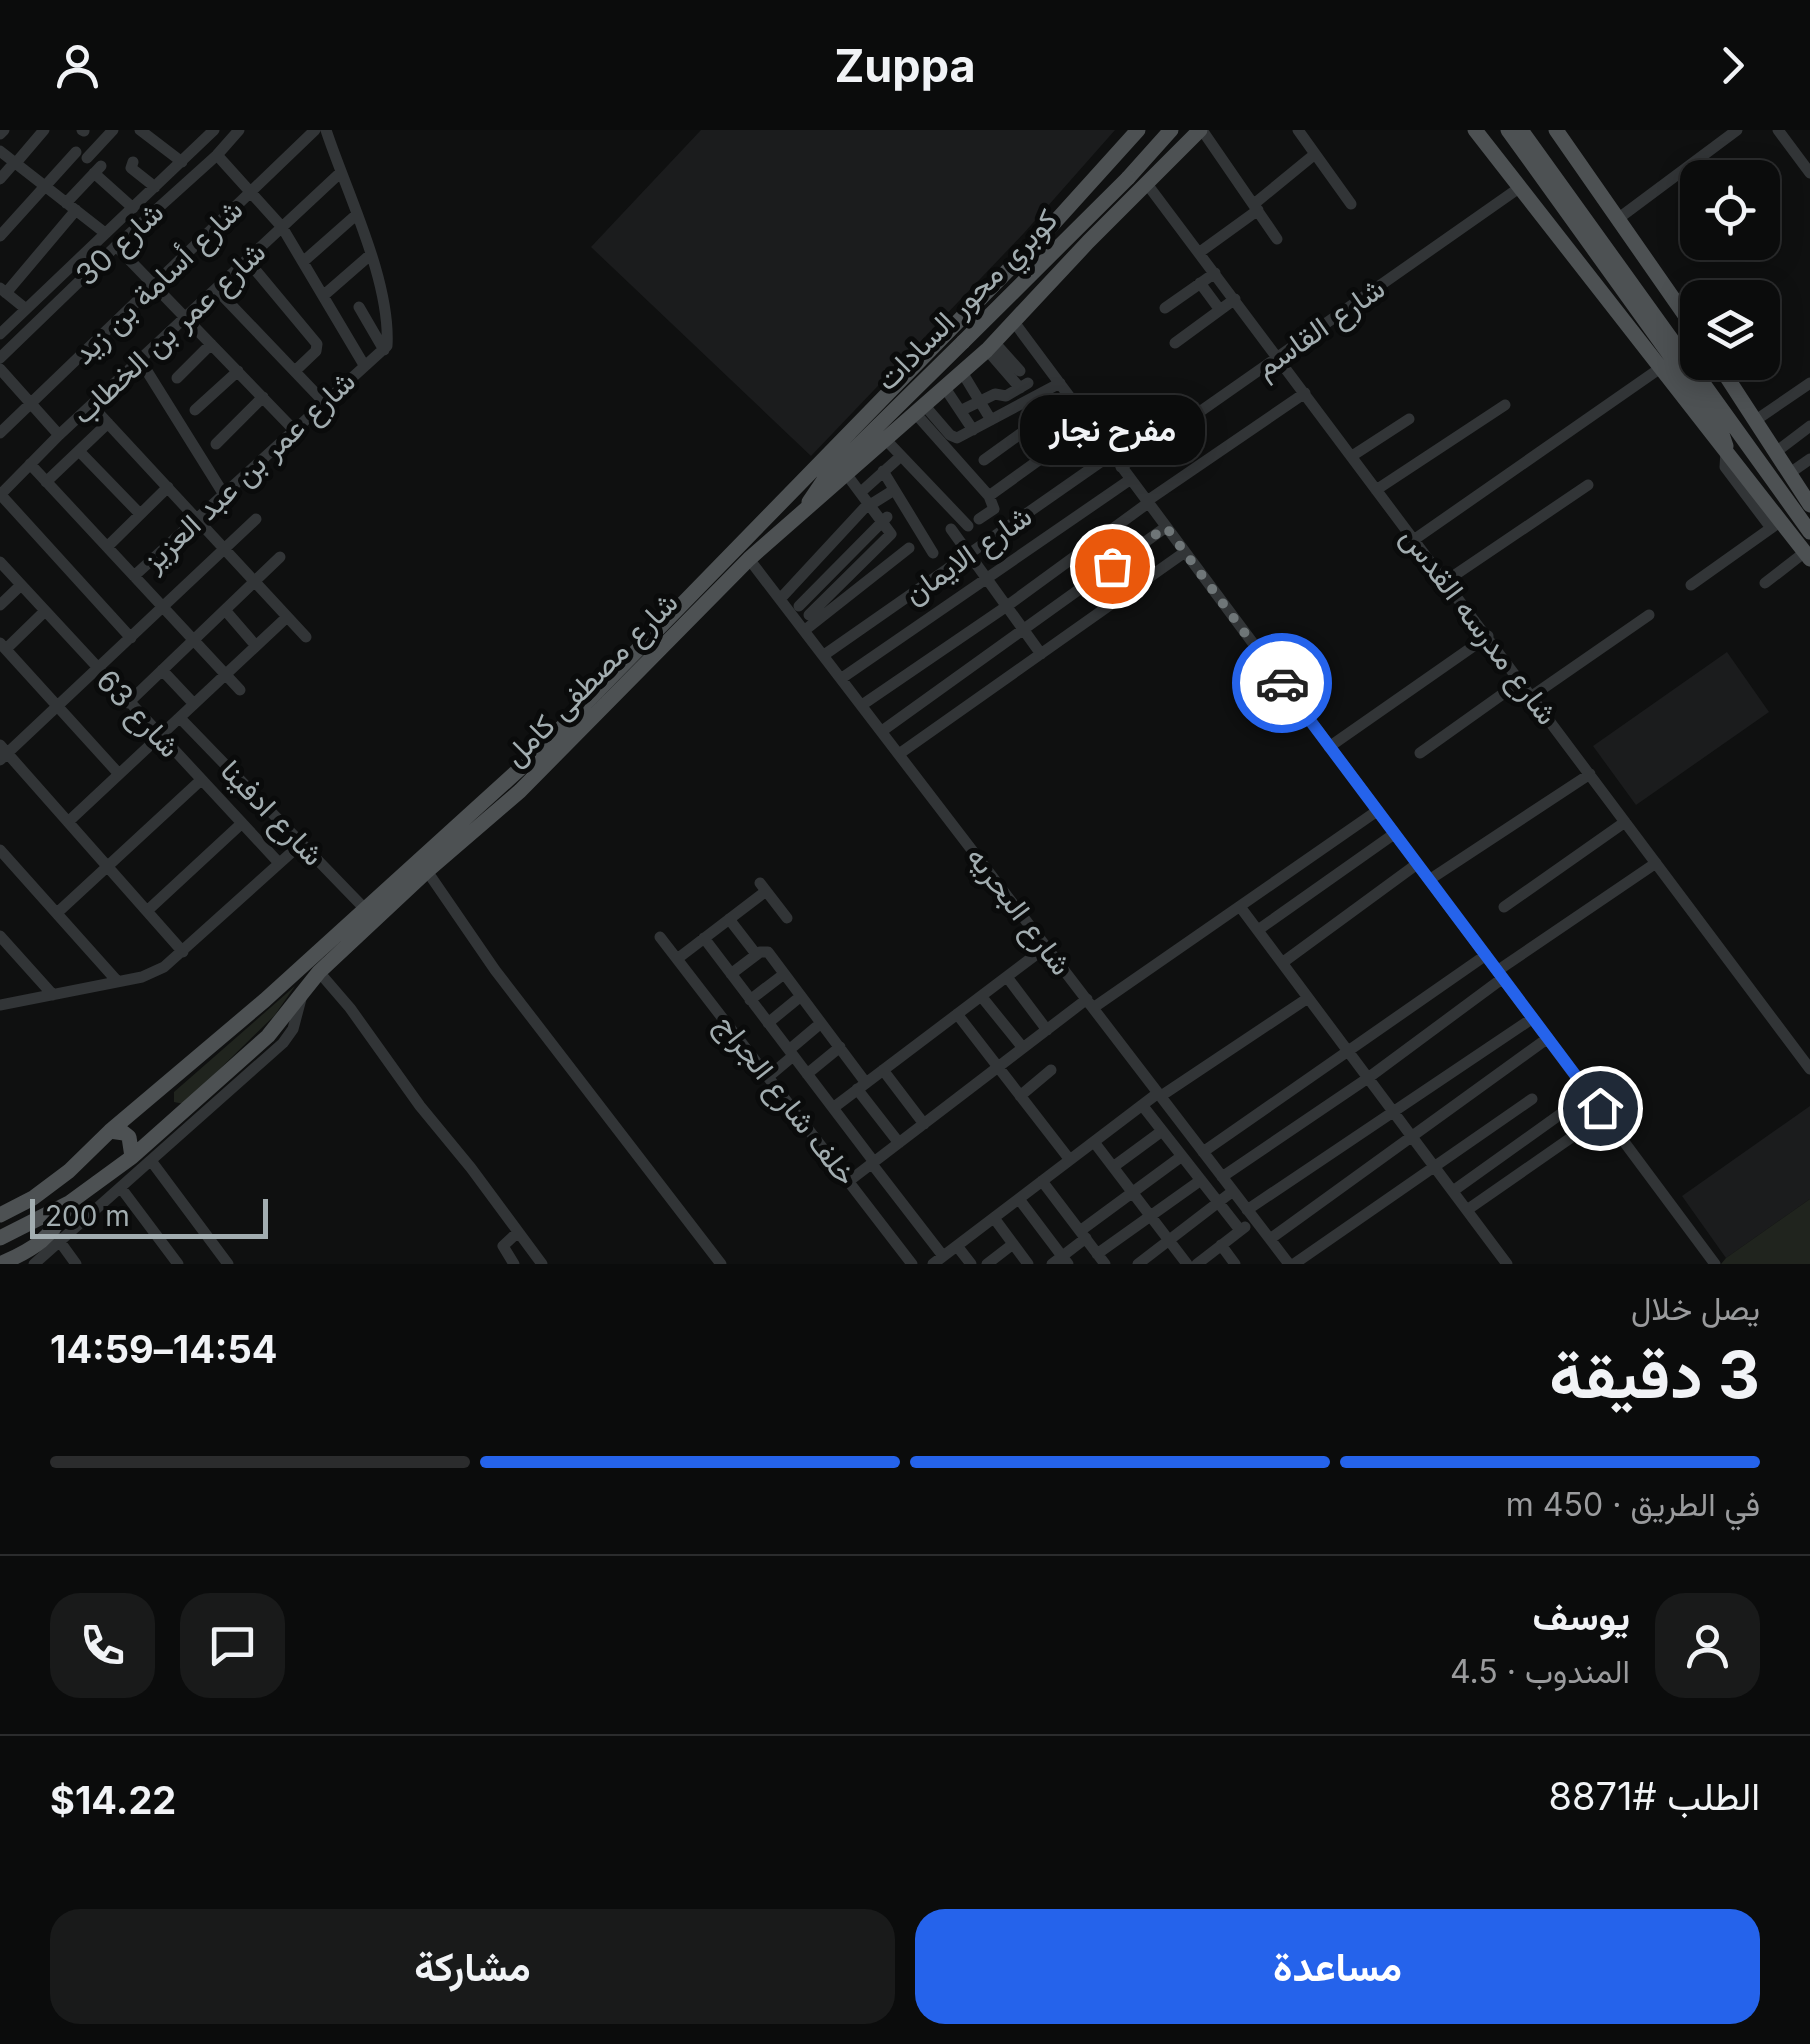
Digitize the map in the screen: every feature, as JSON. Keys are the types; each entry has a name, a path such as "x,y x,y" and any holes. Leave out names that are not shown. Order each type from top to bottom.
{"main road":[{"name":"شارع مصطفى كامل","path":"0,1215 58,1180 265,1000 536,754 1054,223 1138,130"},
{"name":"كوبري محور السادات","path":"806,510 810,497 826,477 1171,130"},
{"name":"شارع مصطفى كامل","path":"0,1238 69,1203 132,1157 268,1036 319,972 520,791 749,559 991,346 1201,130"},
{"path":"1475,130 1726,450 1776,524 1807,556"},
{"path":"1508,130 1548,178 1810,532"},
{"path":"1521,130 1548,178 1718,422 1726,450"},
{"path":"1556,130 1680,308"},
{"path":"1054,223 1054,236 1063,246 1076,248 1088,242"},
{"path":"1008,270 1020,265 1031,268 1041,283 1038,295"},
{"path":"1729,380 1810,504"},
{"path":"162,1087 158,1101 162,1108 175,1114 182,1112"},
{"path":"110,1131 129,1137 132,1157"},
{"path":"0,1264 56,1237 69,1203"}],"street":[{"path":"0,179 44,130"},
{"path":"0,236 43,186 113,130"},
{"path":"140,130 182,162"},
{"name":"شارع 30","path":"0,334 214,130"},
{"name":"شارع أسامة بن زيد","path":"0,433 315,130"},
{"path":"326,130 370,255 386,322 388,342 384,350"},
{"path":"1201,130 1278,239"},
{"path":"1298,130 1352,204"},
{"path":"1618,218 1737,130"},
{"path":"1778,130 1810,173"},
{"name":"شارع 30","path":"1,359 116,246 217,155 233,132"},
{"path":"0,152 105,233"},
{"path":"1200,252 1315,154"},
{"path":"217,155 282,227 364,365"},
{"path":"132,162 130,168 155,187"},
{"path":"26,309 3,290 98,170 133,208"},
{"name":"شارع عمر بن الخطاب","path":"0,495 59,434 340,173"},
{"name":"شارع مدرسه القدس","path":"1148,184 1810,1069"},
{"name":"شارع القاسم","path":"1121,467 1520,188"},
{"path":"304,262 356,215"},
{"path":"116,246 293,428"},
{"path":"323,296 370,255"},
{"path":"247,260 317,344 316,350 295,371"},
{"path":"1164,308 1215,273"},
{"path":"1200,283 1220,310"},
{"path":"216,289 324,401"},
{"path":"1174,343 1235,299"},
{"path":"360,307 384,350"},
{"path":"1014,322 1714,1264"},
{"path":"177,378 211,344"},
{"path":"991,346 1020,371"},
{"path":"991,346 1020,388 1019,405"},
{"name":"شارع عمر بن عبد العزيز","path":"134,576 293,428 384,350"},
{"path":"1,359 31,404 59,434"},
{"path":"140,360 224,493"},
{"path":"1415,539 1659,369"},
{"path":"195,410 238,371"},
{"path":"962,372 991,420"},
{"path":"1756,420 1810,383"},
{"path":"942,467 991,420 1060,384"},
{"path":"945,388 962,410 973,434"},
{"path":"962,410 995,394 1005,396 1020,388"},
{"path":"862,705 1305,393"},
{"path":"216,444 263,397"},
{"path":"984,460 1070,398"},
{"path":"92,405 306,637"},
{"path":"1376,490 1504,405"},
{"path":"921,410 952,437 973,434"},
{"path":"887,441 973,523 995,508 991,495 952,455 921,410"},
{"path":"1352,456 1408,419"},
{"path":"46,482 108,423"},
{"path":"991,495 1089,424"},
{"path":"1776,452 1810,426"},
{"path":"79,451 140,514"},
{"name":"شارع الايمان","path":"824,656 1112,454"},
{"path":"860,492 900,456"},
{"path":"1790,473 1810,459"},
{"path":"30,464 240,690"},
{"path":"884,472 933,553"},
{"path":"847,475 885,519 891,534"},
{"path":"842,678 1130,479"},
{"path":"1446,581 1588,484"},
{"path":"107,547 168,487"},
{"path":"807,618 783,596 870,504 894,490"},
{"path":"0,495 131,638"},
{"path":"807,618 842,563 885,519"},
{"path":"183,952 2,753 58,706 256,520"},
{"path":"1690,585 1776,524"},
{"path":"882,731 1166,527"},
{"path":"951,529 1041,654"},
{"path":"807,618 911,550 900,535 891,534"},
{"path":"807,618 891,534"},
{"path":"827,548 852,573"},
{"path":"900,754 1185,552"},
{"path":"1765,583 1807,556"},
{"path":"128,703 280,557"},
{"name":"شارع البحريه","path":"749,559 807,618 824,656 1288,1260"},
{"name":"شارع 63","path":"0,562 280,863"},
{"path":"0,605 21,585"},
{"path":"225,610 256,646"},
{"path":"45,612 3,646 119,774"},
{"path":"1532,696 1648,615"},
{"path":"68,822 287,616"},
{"path":"1329,747 1488,636"},
{"path":"162,670 194,704"},
{"path":"1420,753 1521,681"},
{"name":"شارع ادفينا","path":"180,718 364,908"},
{"path":"1430,880 1590,774"},
{"path":"57,913 201,780"},
{"path":"849,1181 1047,1030 1241,908 1378,811"},
{"path":"1504,908 1625,822"},
{"path":"147,910 241,824"},
{"path":"1258,930 1394,834"},
{"path":"0,1005 154,973 183,952 302,842"},
{"path":"0,850 118,982"},
{"path":"1222,1177 1368,1078 1500,974 1656,863"},
{"path":"1282,963 1417,864"},
{"path":"427,871 495,970 721,1264"},
{"path":"677,959 763,887 787,918"},
{"path":"1241,908 1508,1264"},
{"path":"729,919 756,954"},
{"name":"خلف شارع الجراج","path":"660,938 912,1264"},
{"path":"704,938 873,1163 938,1260 1142,1105 1308,998"},
{"path":"3,942 53,995"},
{"path":"833,1108 1046,946"},
{"path":"730,974 766,951 840,1048 899,1143"},
{"path":"1203,1152 1486,956"},
{"path":"319,972 542,1264"},
{"path":"750,1000 784,974"},
{"path":"1006,977 1047,1030"},
{"path":"34,1264 56,1237 152,1162 283,1044 293,1029 303,994"},
{"path":"768,1023 801,996"},
{"path":"981,996 1023,1048"},
{"path":"957,1014 1070,1160"},
{"path":"1197,1264 1240,1230 1251,1214 1392,1110 1533,1018"},
{"path":"768,1077 821,1023"},
{"path":"1270,1239 1548,1038"},
{"path":"807,1074 840,1048"},
{"path":"883,1070 924,1124"},
{"path":"1020,1096 1052,1070"},
{"path":"1453,1191 1590,1093"},
{"path":"1267,1264 1288,1260 1532,1099"},
{"path":"1142,1105 1240,1230"},
{"path":"1467,1210 1605,1114"},
{"path":"1113,1167 1162,1131"},
{"path":"1094,1142 1187,1264"},
{"path":"1018,1199 1061,1262 1083,1235 1132,1192 1182,1156"},
{"path":"152,1162 228,1264"},
{"path":"1042,1181 1101,1259 1150,1216 1200,1180"},
{"path":"121,1188 178,1264"},
{"path":"1138,1264 1233,1191"},
{"path":"994,1218 1028,1264"},
{"path":"514,1264 503,1244 518,1232"},
{"path":"56,1237 76,1264"},
{"path":"987,1264 1013,1244"},
{"path":"1221,1245 1236,1264"},
{"path":"957,1246 971,1264"}],"shaded area":[{"path":"701,130 1115,130 1024,233 811,456 591,247"},
{"path":"1727,652 1769,712 1636,805 1593,746"},
{"path":"295,986 274,1016 184,1104 174,1102 174,1092"},
{"path":"1810,1106 1810,1199 1726,1258 1682,1196"},
{"path":"1810,1199 1810,1264 1721,1264 1726,1258"}],"way so far":[{"path":"1112,566 1166,527 1282,683"}],"place":[{"name":"مفرح نجار","path":"1112,566"}],"route":[{"path":"1282,683 1600,1108"}]}
